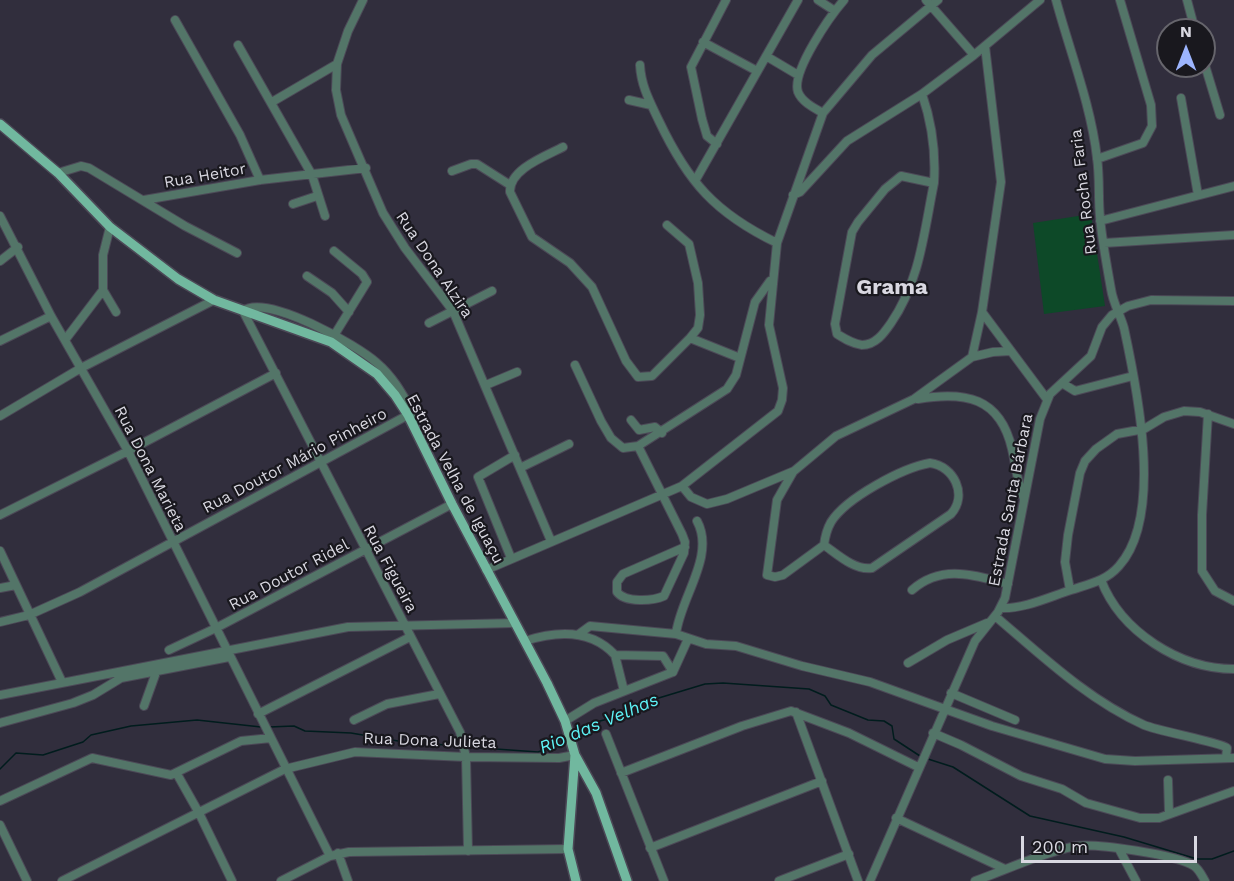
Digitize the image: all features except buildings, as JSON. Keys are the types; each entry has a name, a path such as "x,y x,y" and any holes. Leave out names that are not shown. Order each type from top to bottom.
{"main road":[{"name":"Estrada Velha de Iguaçu","path":"0,124 58,173 110,227 178,279 214,300 331,342 377,374 412,417 452,504 565,721 574,751 588,775 627,881"},
{"name":"Estrada Velha de Iguaçu","path":"574,751 568,849 576,881"},
{"path":"572,781 579,774 588,775"}],"street":[{"name":"Rua Dona Alzira","path":"363,0 348,31 337,64 336,90 341,115 366,168 383,213 405,249 453,311 551,541"},
{"path":"717,144 707,136 691,75 694,57 726,0"},
{"path":"695,181 798,0"},
{"path":"818,0 835,10"},
{"path":"823,113 801,98 797,90 798,75 843,0"},
{"path":"793,195 800,192 847,141 922,94 974,55 1040,0"},
{"name":"Rua Rocha Faria","path":"1056,0 1093,134 1097,159 1100,221 1113,304 1123,326 1144,429 1141,506 1135,539 1120,566 1101,580"},
{"path":"1097,159 1143,143 1152,126 1151,105 1120,0"},
{"path":"1187,0 1192,18"},
{"path":"486,570 682,486 771,418 781,406 783,388 769,325 771,279 777,243 823,113 872,55 932,2 974,55"},
{"path":"175,20 240,135 260,180"},
{"path":"704,42 757,71"},
{"path":"238,45 312,175 325,216"},
{"path":"972,357 982,312 1001,182 985,46"},
{"path":"766,56 798,75"},
{"path":"272,102 337,64"},
{"path":"640,65 644,88 682,167 719,208 748,229 777,243"},
{"path":"1209,78 1220,115"},
{"path":"922,94 933,138 934,183 920,257 908,296 879,338 867,344 849,341 837,334 835,324 852,232 885,189 901,176 934,183"},
{"path":"1181,98 1198,195"},
{"path":"629,100 651,105"},
{"path":"510,185 515,176 563,147"},
{"path":"452,171 477,164 510,185 515,203 532,237 570,263 592,287 635,376 652,376 698,328 700,315 695,264 689,244 667,225"},
{"name":"Rua Heitor","path":"58,173 85,166 144,200 260,180 366,168"},
{"path":"1100,221 1234,186"},
{"path":"293,204 317,196"},
{"path":"144,200 185,226 237,254"},
{"name":"Rua Dona Marieta","path":"0,216 18,247 51,316 128,452 171,543 216,628 285,769 348,881"},
{"path":"110,227 103,255 103,290 116,312"},
{"path":"1104,243 1234,235"},
{"path":"0,261 18,247"},
{"path":"334,250 367,280 335,334"},
{"path":"307,276 332,293 349,312"},
{"path":"575,365 611,438 623,448 638,446 662,433 727,389 736,375 755,302 771,279"},
{"path":"65,340 103,290"},
{"path":"429,323 492,291"},
{"path":"0,416 81,368 214,300"},
{"path":"1117,311 1151,300 1234,301"},
{"path":"243,311 248,307 257,307 309,322 335,334 378,363 400,389 412,417"},
{"name":"Rua Figueira","path":"243,311 464,743 468,851"},
{"name":"Estrada Santa Bárbara","path":"870,881 918,766 975,641 1001,608 1008,584 1046,398 1091,356 1102,327 1117,311"},
{"path":"982,312 1046,398"},
{"path":"0,340 51,316"},
{"path":"690,338 740,358"},
{"path":"824,545 853,564 863,568 872,567 951,514 958,503 956,482 950,471 940,465 930,463 905,470 840,511 831,522 824,545 783,575 775,577 767,575 777,500 794,471 836,436 914,399 972,357 1011,351"},
{"path":"486,386 517,372"},
{"path":"0,515 128,452 276,373"},
{"path":"1062,383 1075,391 1133,376"},
{"path":"914,399 960,395 986,405 1000,419 1006,430 1019,488 1025,500"},
{"path":"1070,590 1065,562 1068,535 1085,461 1110,437 1124,431 1144,429 1164,417 1184,411 1208,414 1234,424"},
{"path":"1208,414 1202,571 1215,591 1234,601"},
{"name":"Rua Doutor Mário Pinheiro","path":"0,622 29,615 80,592 321,462 412,417"},
{"path":"631,420 639,430 655,427 662,433"},
{"path":"520,468 569,444"},
{"path":"638,446 685,547 664,596 657,599 626,598 617,592 617,582 623,574 685,547"},
{"path":"511,558 478,477 515,455"},
{"path":"682,486 691,497 707,504 749,491 794,471"},
{"name":"Rua Doutor Ridel","path":"169,650 216,628 452,504"},
{"path":"676,634 679,615 703,548 702,530 697,521"},
{"path":"0,551 62,682"},
{"path":"912,590 923,580 950,572 1008,584"},
{"path":"1001,608 1015,607 1101,580 1114,606 1157,644 1196,665 1234,669"},
{"path":"0,588 16,585"},
{"path":"579,634 590,626 676,634 706,644 736,646 802,666 870,682 1046,744 1105,759 1135,761 1230,758 1223,744 1189,739 1147,726 1109,707 995,616"},
{"path":"0,723 73,703 93,695 121,678 348,627 515,623"},
{"path":"908,663 966,630 987,623"},
{"path":"525,641 556,633 579,634 606,646 615,655 624,691"},
{"path":"259,716 410,638"},
{"path":"565,721 594,703 673,672 688,639"},
{"path":"615,655 663,656 673,672"},
{"path":"0,695 62,682 158,668"},
{"path":"144,706 158,668"},
{"path":"951,693 1015,720"},
{"path":"354,720 387,704 439,694"},
{"path":"796,712 858,881"},
{"path":"621,773 778,713 796,712 849,733 918,766"},
{"path":"933,733 1021,776 1062,789 1094,806 1149,819 1234,790"},
{"path":"606,734 664,881"},
{"path":"0,801 92,758 163,775 177,774 241,741 270,736"},
{"name":"Rua Dona Julieta","path":"62,881 285,769 356,752 559,758 574,751"},
{"path":"177,774 232,881"},
{"path":"1168,780 1169,813"},
{"path":"650,848 822,781"},
{"path":"896,818 1005,869"},
{"path":"0,825 27,881"},
{"path":"975,881 1005,869 1085,845 1119,849 1193,865 1205,881"},
{"path":"281,881 334,855 568,849"},
{"path":"1119,849 1136,881"},
{"path":"780,881 849,854"}],"green space":[{"path":"1091,214 1105,306 1044,314 1033,223"}],"waterway":[{"name":"Rio das Velhas","path":"573,739 581,736 596,722 612,718 629,707 705,684 723,683 809,689 825,696 831,705 868,720 884,721 892,726 894,739 920,756"},
{"name":"Rio das Velhas","path":"0,769 16,753 43,755 83,742 91,735 131,726 197,720 261,727"},
{"name":"Rio das Velhas","path":"269,727 294,726 305,731 351,733 404,742 460,746"},
{"name":"Rio das Velhas","path":"468,747 538,752 566,742"},
{"name":"Rio das Velhas","path":"928,759 953,767 1030,816 1124,837 1197,859 1212,859 1234,851"}],"district":[{"name":"Grama","path":"892,288"}]}
